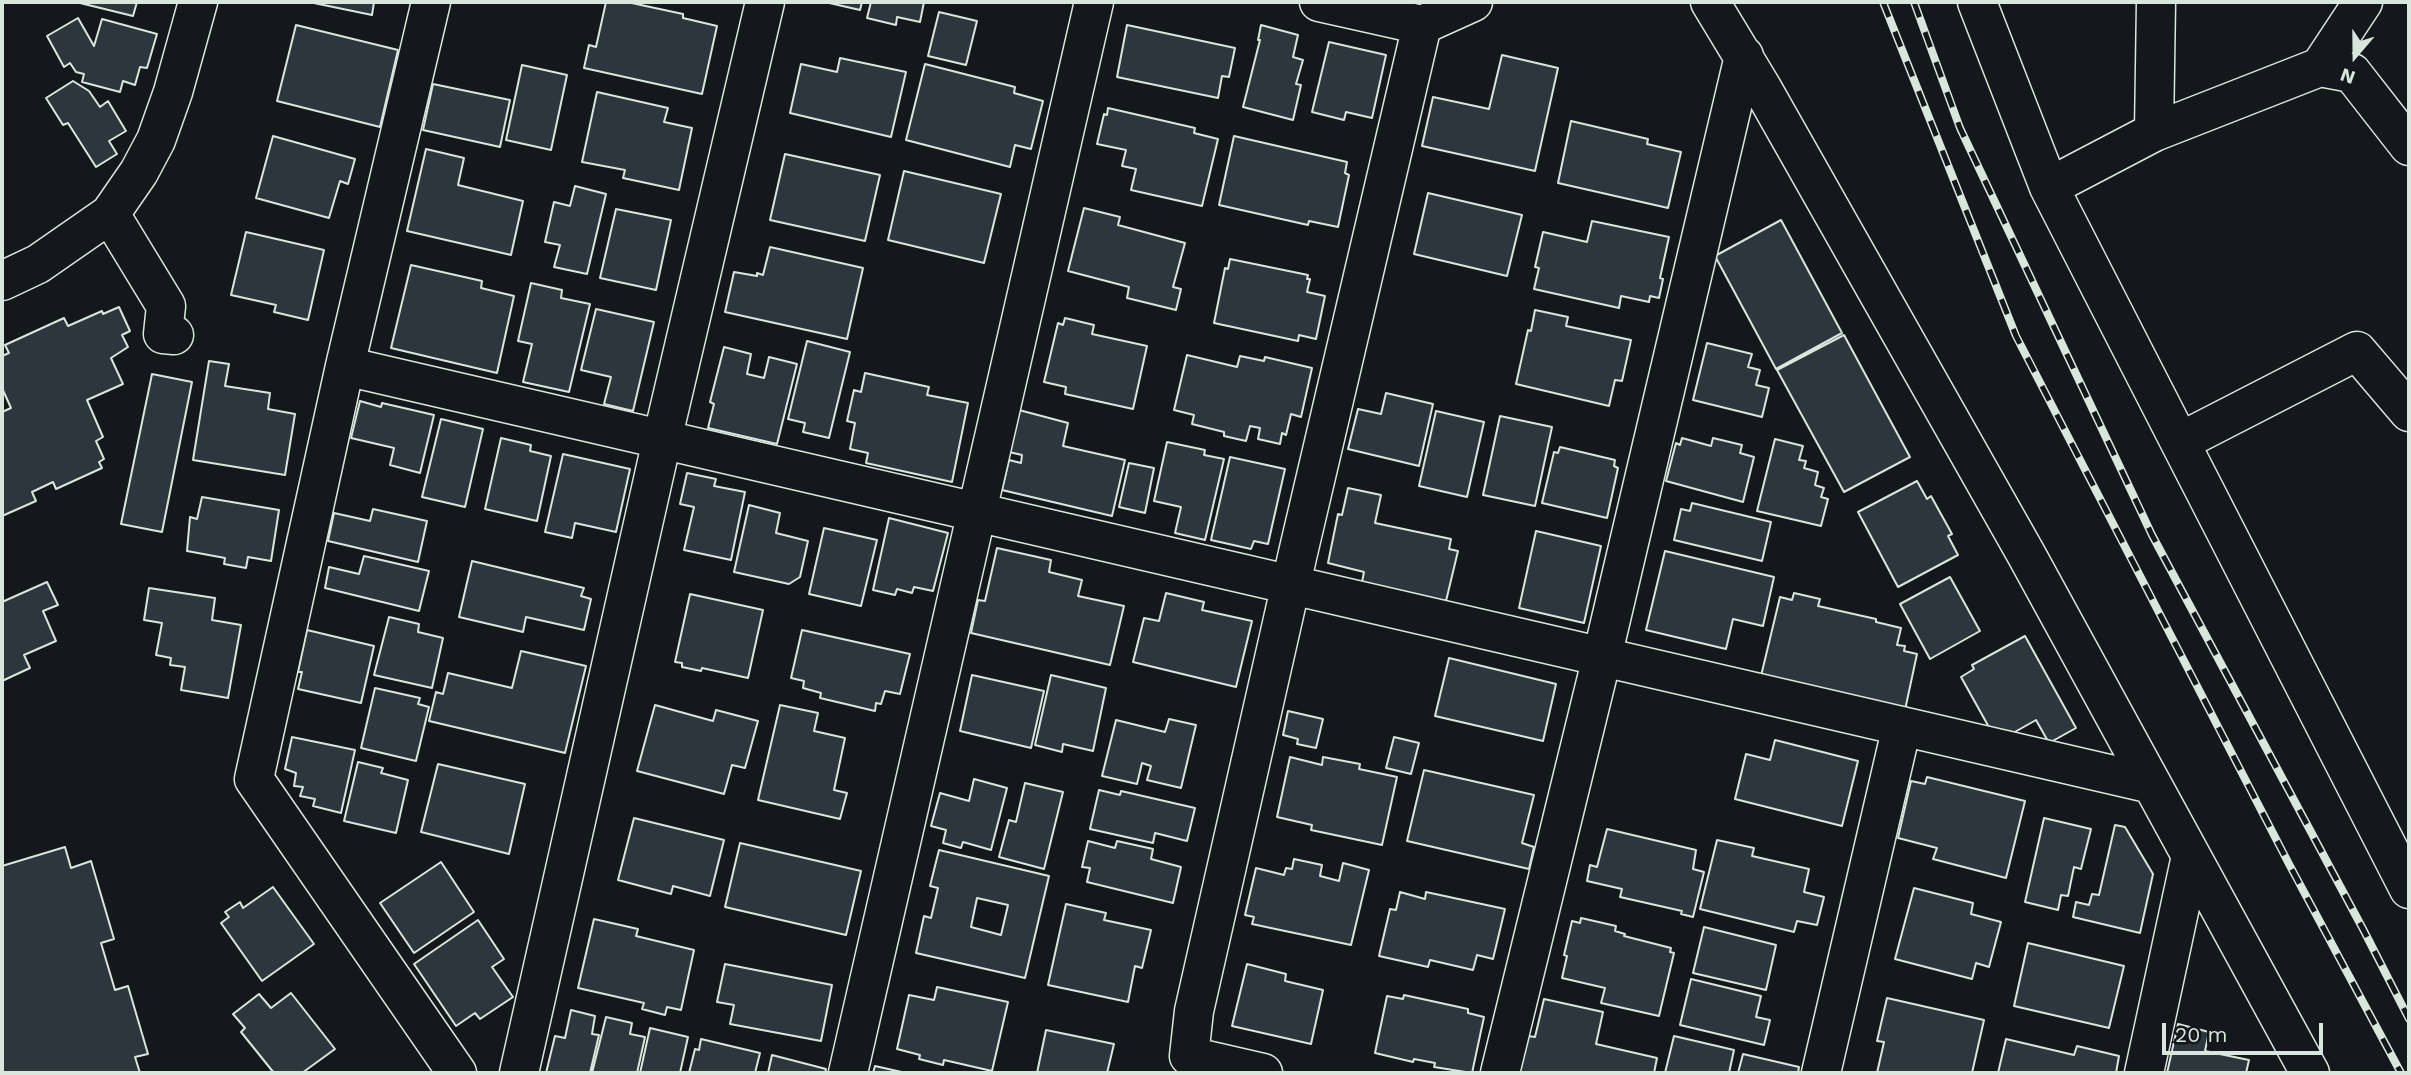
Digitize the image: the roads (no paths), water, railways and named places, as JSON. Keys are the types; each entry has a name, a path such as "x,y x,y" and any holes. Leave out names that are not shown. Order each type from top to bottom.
{"street":[{"path":"2,281 38,264 110,214 139,172 156,140 173,92 198,2"},
{"path":"431,2 345,366 254,779 457,1073"},
{"path":"519,1073 662,440 765,2"},
{"path":"848,1073 1094,2"},
{"path":"1319,2 1422,25 1473,2"},
{"path":"1710,2 1744,56 2019,542 2310,1073"},
{"path":"1977,2 2049,187 2409,889"},
{"path":"2154,132 2157,2"},
{"path":"2320,67 2363,2"},
{"path":"1263,1073 1189,1056 1194,1011 1422,25"},
{"path":"1500,1073 1602,657 1744,56"},
{"path":"2049,187 2154,132 2320,67 2352,74 2409,146"},
{"path":"110,214 166,306 163,334 174,335"},
{"path":"2180,442 2357,351 2409,412"},
{"path":"345,366 2152,784"},
{"path":"1821,1073 1902,726"},
{"path":"2144,1073 2192,856"}],"railway":[{"path":"1883,2 2016,336 2289,864 2401,1073"},
{"path":"1914,2 1960,128 2152,535 2409,1019"}]}
